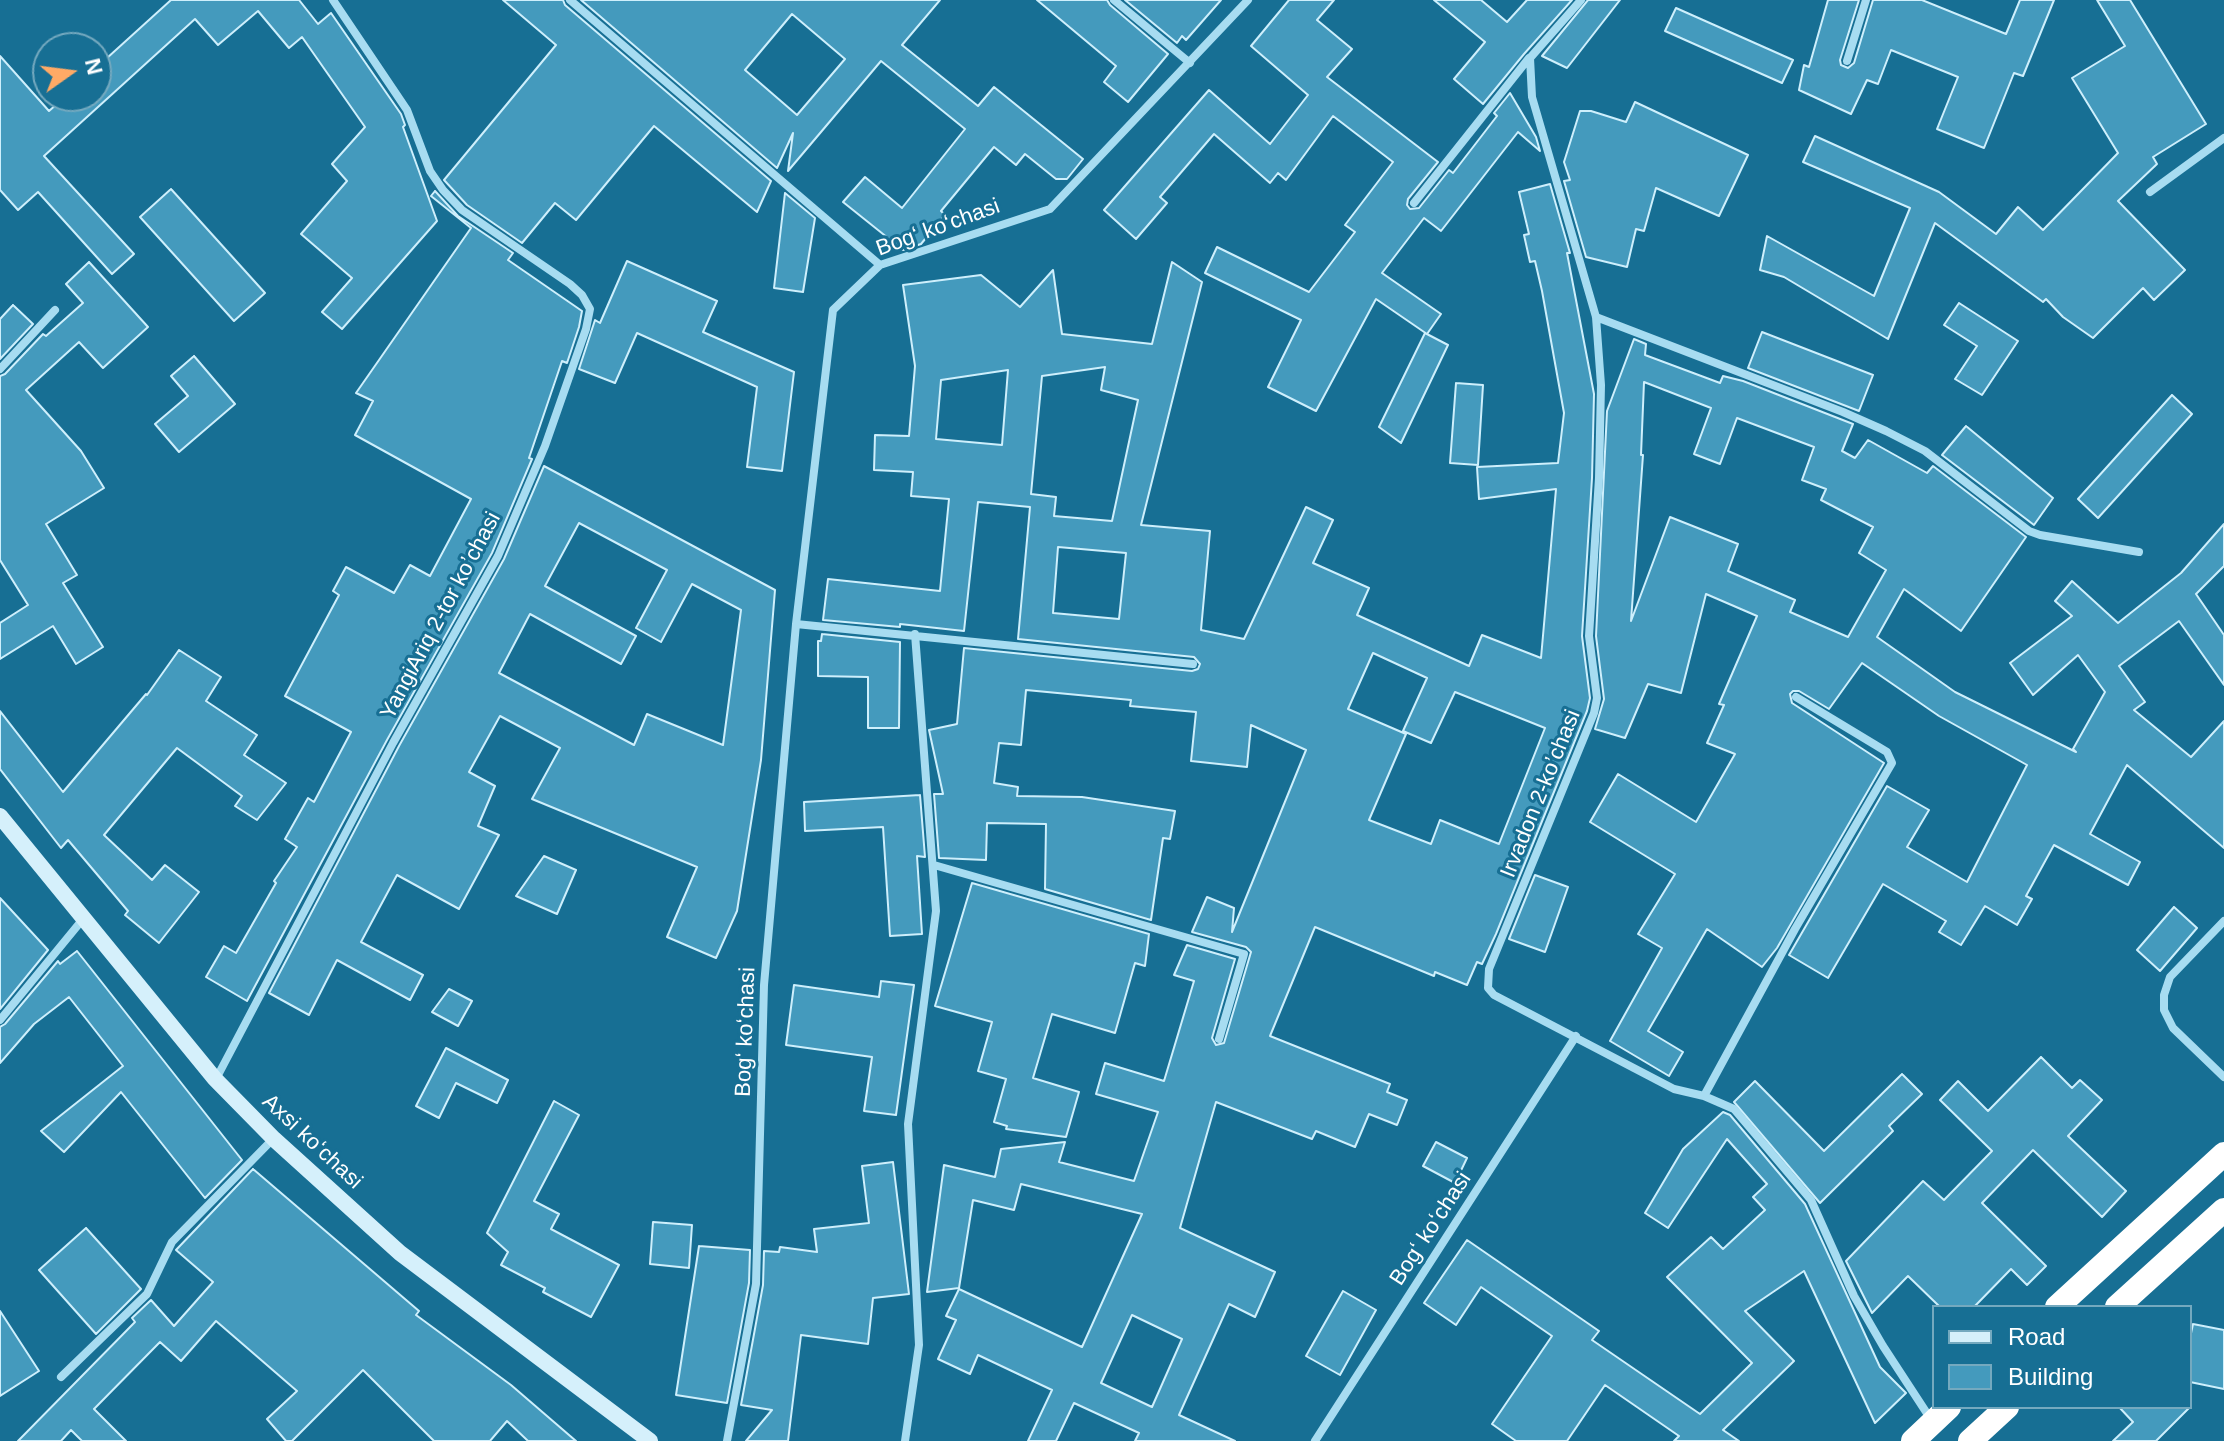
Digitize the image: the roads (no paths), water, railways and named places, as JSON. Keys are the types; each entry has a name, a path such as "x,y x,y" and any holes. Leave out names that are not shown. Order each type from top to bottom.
{"highway":[{"path":"2059,1305 2224,1154"},
{"path":"2119,1305 2224,1210"},
{"path":"1970,1441 2005,1409"},
{"path":"1913,1441 1941,1414"}],"street":[{"name":"YangiАriq 2-tor koʼchasi","path":"215,1079 393,743 498,556 545,446 586,329 590,309 582,295 570,284 462,210 443,190 430,171 407,110 333,0"},
{"path":"570,0 880,265"},
{"path":"1114,0 1190,63"},
{"name":"Bogʻ koʻchasi","path":"727,1441 756,1284 764,985 796,624 833,310 880,265 1050,209 1248,0"},
{"path":"1414,203 1530,58 1581,0"},
{"path":"1847,61 1866,0"},
{"name":"Irvadon 2-koʼchasi","path":"1530,58 1532,97 1596,317 1601,385 1599,478 1589,636 1597,698 1594,713 1489,969 1488,988 1494,995 1674,1089 1704,1096 1734,1109 1811,1200 1854,1296 1883,1346 1932,1403"},
{"path":"2150,192 2224,138"},
{"path":"0,369 55,310"},
{"path":"1596,317 1886,431 1925,451 2029,531 2139,552"},
{"path":"796,624 1193,664"},
{"path":"905,1441 919,1345 908,1124 936,911 915,634"},
{"path":"1704,1096 1795,929 1892,763 1887,752 1796,697"},
{"name":"Axsi koʻchasi","path":"0,816 215,1079 274,1139 400,1253 650,1441"},
{"path":"934,865 1244,954 1219,1039"},
{"path":"0,1020 83,919"},
{"path":"2224,921 2170,977 2164,995 2164,1010 2173,1028 2224,1077"},
{"name":"Bogʻ koʻchasi","path":"1315,1441 1576,1036"},
{"path":"61,1377 147,1294 172,1242 274,1139"}]}
